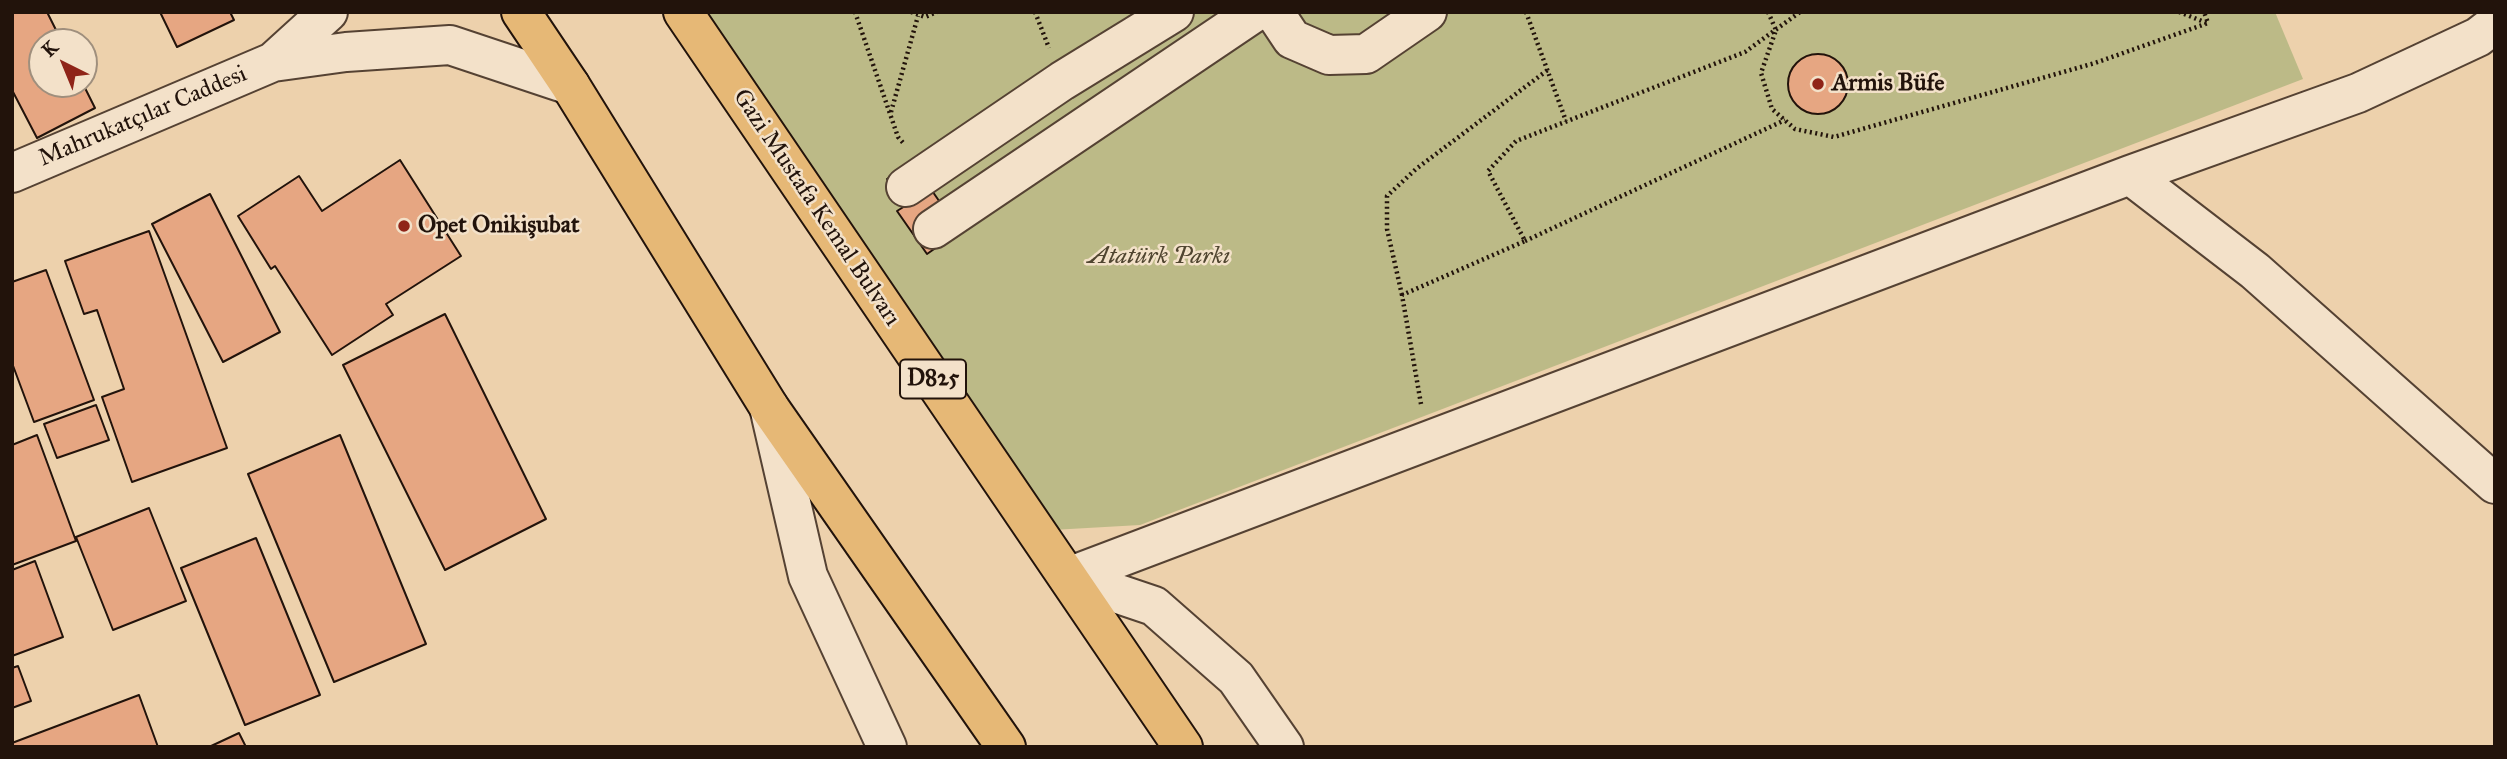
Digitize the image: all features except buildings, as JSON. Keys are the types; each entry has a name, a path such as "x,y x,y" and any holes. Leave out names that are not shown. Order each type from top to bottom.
{"highway":[{"path":"521,12 570,85 769,407 1006,747"},
{"name":"Gazi Mustafa Kemal Bulvarı","path":"683,12 1182,747"}],"street":[{"name":"Mahrukatçılar Caddesi","path":"273,62 328,12"},
{"path":"917,180 1062,81 1174,12"},
{"path":"933,229 1255,12"},
{"path":"1274,12 1292,39 1329,55 1366,54 1427,12"},
{"path":"1068,577 2130,175 2358,93 2477,37 2495,24"},
{"name":"Mahrukatçılar Caddesi","path":"12,173 273,62 346,52 450,45 570,85"},
{"path":"2130,175 2255,271 2495,484"},
{"path":"769,407 808,576 887,747"},
{"path":"1068,577 1154,606 1236,678 1284,747"}],"path":[{"path":"855,12 898,137 917,180"},
{"path":"911,12 918,16 937,12"},
{"path":"1526,12 1566,121"},
{"path":"1768,12 1776,30 1760,73 1772,109 1795,129 1834,137 2095,63 2208,23"},
{"path":"1525,241 1488,171 1516,141 1745,52 1800,12"},
{"path":"2179,12 2208,23"},
{"path":"2204,12 2208,23"},
{"path":"890,113 918,16"},
{"path":"1427,442 1402,295 1387,229 1387,196 1416,169 1549,69"},
{"path":"1402,295 1785,120"}],"green space":[{"name":"Atatürk Parkı","path":"692,12 2275,12 2303,79 1140,525 1052,530"}],"place":[{"name":"Armis Büfe","path":"1818,84"},
{"name":"Opet Onikişubat","path":"404,226"}]}
